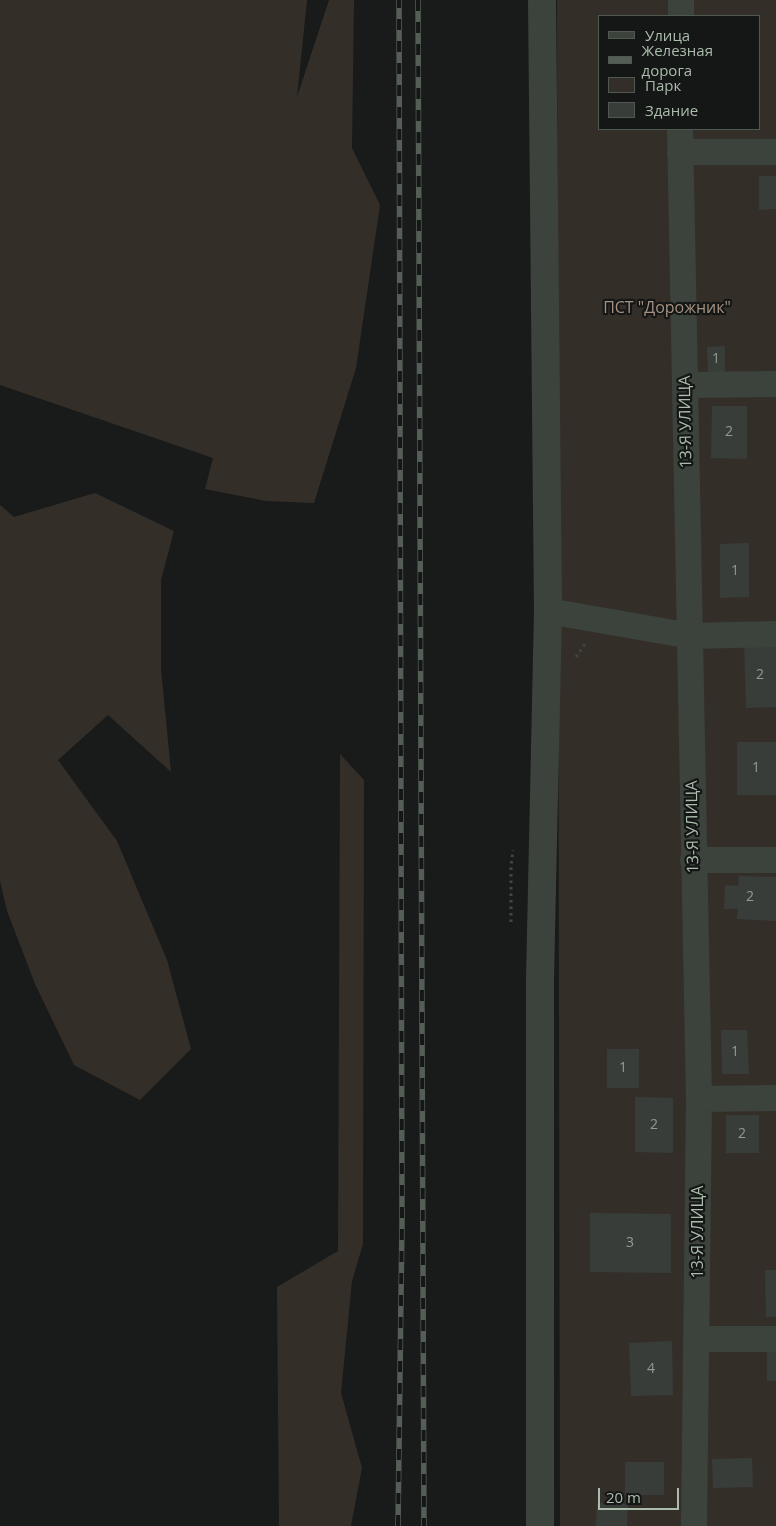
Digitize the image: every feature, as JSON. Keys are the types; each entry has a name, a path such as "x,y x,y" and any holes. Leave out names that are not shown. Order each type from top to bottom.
{"street":[{"path":"540,1526 540,979 548,611 542,0"},
{"path":"681,0 681,15"},
{"path":"680,141 776,152"},
{"name":"13-Я УЛИЦА","path":"680,141 699,1099 694,1526"},
{"path":"685,384 776,384"},
{"path":"548,611 691,636 776,634"},
{"path":"694,860 776,860"},
{"path":"699,1099 776,1098"},
{"path":"697,1340 776,1339"}],"path":[{"path":"571,664 601,621"}],"green space":[{"path":"0,0 307,0 297,97 329,0 354,0 352,148 380,205 356,368 314,503 266,501 205,489 213,458 0,385"},
{"name":"ПСТ \"Дорожник\"","path":"557,0 776,0 776,1526 560,1526"},
{"path":"95,493 174,531 161,580 161,669 171,772 108,715 58,760 117,841 167,960 191,1049 140,1100 74,1065 35,984 7,911 0,881 0,505 14,517"},
{"path":"340,754 364,780 363,1244 352,1281 341,1393 362,1468 351,1526 279,1526 277,1287 338,1251"}],"building":[{"path":"759,176 776,176 776,209 759,210"},
{"path":"725,346 725,372 708,372 707,347"},
{"path":"712,406 747,406 747,459 711,458"},
{"path":"749,543 749,597 720,598 720,544"},
{"path":"776,641 776,707 746,708 744,642"},
{"path":"737,742 776,742 776,795 737,795"},
{"path":"739,876 776,877 776,921 737,919 738,909 724,909 725,885 738,886"},
{"path":"721,1030 747,1030 749,1074 722,1074"},
{"path":"607,1049 639,1049 639,1088 607,1088"},
{"path":"635,1097 673,1098 673,1153 635,1152"},
{"path":"726,1115 759,1115 759,1153 726,1153"},
{"path":"590,1213 671,1214 671,1273 590,1272"},
{"path":"765,1270 776,1270 776,1317 766,1317"},
{"path":"672,1341 673,1395 631,1396 629,1343"},
{"path":"767,1352 776,1352 776,1381 767,1381"},
{"path":"752,1458 753,1487 713,1488 712,1459"},
{"path":"625,1462 664,1462 664,1495 625,1495"},
{"path":"597,1503 628,1504 627,1526 596,1526"}],"railway":[{"path":"398,1526 402,1222 399,0"},
{"path":"418,0 424,1526"}]}
